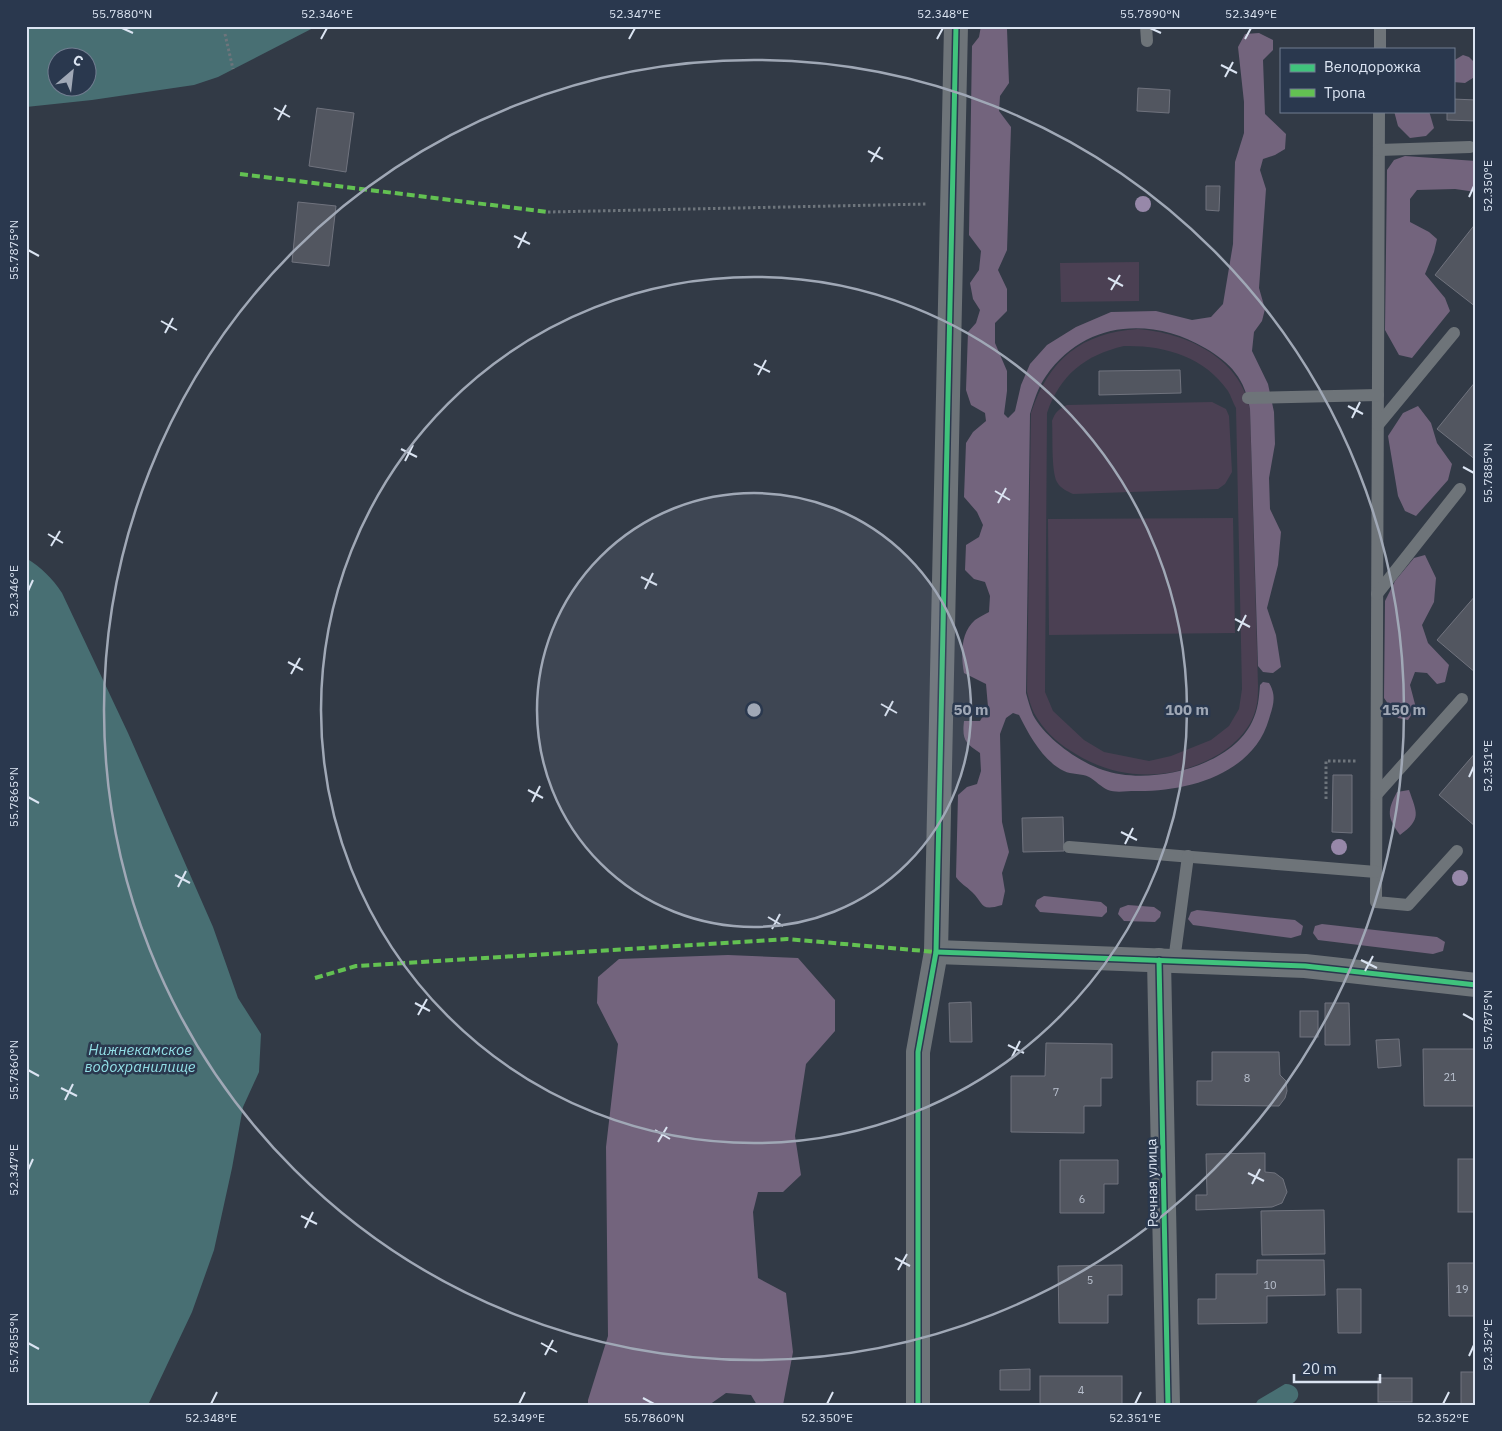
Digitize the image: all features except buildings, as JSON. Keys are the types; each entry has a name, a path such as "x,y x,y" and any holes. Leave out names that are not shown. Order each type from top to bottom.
{"street":[{"path":"918,1405 918,1052 936,952 956,26"},
{"path":"936,952 1305,966 1476,985"},
{"name":"Речная улица","path":"1167,960 1168,1405"}],"lane":[{"path":"1146,26 1147,42"},
{"path":"1380,26 1380,48"},
{"path":"1379,112 1376,902 1408,905 1457,851"},
{"path":"1379,150 1470,147"},
{"path":"1378,425 1454,333"},
{"path":"1248,398 1378,395"},
{"path":"1377,594 1460,488"},
{"path":"1377,794 1462,699"},
{"path":"1069,847 1376,872"},
{"path":"1167,960 1188,856"}],"path":[{"path":"225,34 233,69"},
{"path":"548,212 952,204"},
{"path":"1326,799 1326,761 1377,761"}],"shaded area":[{"path":"981,26 1005,26 1007,29 1009,83 1000,96 999,111 1011,127 1007,250 998,270 1007,289 1007,311 995,323 995,343 1007,371 1004,414 1008,418 1015,411 1021,385 1030,364 1047,345 1076,327 1111,312 1156,311 1192,320 1211,317 1223,304 1233,244 1235,162 1244,133 1244,102 1238,47 1245,34 1259,33 1273,40 1273,50 1263,60 1265,114 1286,134 1285,149 1263,159 1260,170 1266,189 1259,288 1265,309 1262,321 1254,332 1252,351 1268,384 1274,412 1275,444 1269,478 1270,509 1281,532 1278,565 1267,608 1276,635 1281,667 1273,673 1263,672 1258,666 1250,409 1245,389 1229,366 1205,348 1184,338 1163,331 1141,328 1120,329 1099,335 1079,344 1062,358 1043,380 1036,394 1030,414 1026,693 1038,724 1073,755 1094,766 1121,774 1142,776 1186,769 1207,762 1226,751 1241,738 1252,722 1259,699 1260,685 1263,682 1269,683 1274,697 1269,719 1261,738 1248,754 1233,767 1215,776 1175,788 1118,792 1105,789 1086,776 1067,772 1056,767 1037,747 1019,715 1013,713 1006,718 1000,734 1002,822 1009,852 1002,873 1005,891 1002,905 995,907 983,905 956,877 958,795 967,787 977,784 981,771 980,753 964,737 964,721 980,721 988,707 986,684 964,673 962,659 964,638 967,631 975,620 989,612 990,596 985,582 974,579 965,570 966,545 979,537 983,525 977,512 964,497 966,443 973,432 986,421 985,413 971,405 966,390 968,332 976,323 980,310 973,299 970,283 979,270 981,251 969,235 972,46 979,37"},
{"path":"1463,55 1469,57 1476,64 1476,76 1465,83 1454,82 1454,60"},
{"path":"1394,112 1429,112 1434,128 1426,136 1410,138 1398,126"},
{"path":"1405,156 1476,161 1476,192 1455,189 1417,190 1410,199 1410,222 1429,232 1437,239 1425,274 1445,298 1450,311 1412,358 1399,355 1385,330 1387,170 1394,160"},
{"path":"1139,262 1139,301 1061,302 1060,263"},
{"path":"1138,329 1156,331 1192,342 1208,351 1223,362 1235,375 1244,391 1250,409 1258,685 1256,708 1250,724 1240,738 1227,749 1195,766 1159,774 1123,772 1105,768 1071,751 1060,744 1041,724 1033,711 1027,692 1031,413 1038,394 1047,378 1070,352 1100,336","holes":["1124,346 1139,346 1168,351 1195,361 1218,379 1228,391 1236,408 1242,689 1239,709 1229,726 1211,740 1171,756 1149,761 1104,752 1084,740 1053,711 1045,692 1047,413 1052,400 1067,377 1086,361 1097,355"]},
{"path":"1212,402 1226,409 1229,416 1232,472 1225,484 1218,489 1073,494 1062,488 1057,482 1053,462 1052,421 1054,415 1067,405"},
{"path":"1418,406 1431,423 1437,443 1452,464 1448,480 1416,516 1405,511 1398,496 1388,436 1403,413"},
{"path":"1233,518 1235,633 1049,635 1048,519"},
{"path":"1425,555 1436,578 1434,602 1422,625 1428,643 1449,665 1445,682 1437,684 1427,673 1415,672 1410,685 1416,708 1408,720 1398,718 1384,698 1385,601 1395,581 1414,558"},
{"path":"1409,790 1414,804 1415,820 1400,835 1391,818 1391,804 1397,792"},
{"path":"1044,896 1101,902 1107,907 1107,912 1102,917 1040,912 1035,906 1037,900"},
{"path":"1128,905 1154,907 1161,912 1160,917 1155,922 1124,921 1118,914 1120,908"},
{"path":"1197,910 1295,920 1303,926 1301,935 1291,938 1193,925 1188,919 1191,912"},
{"path":"1322,924 1437,937 1445,942 1443,951 1433,954 1318,940 1313,933 1315,926"},
{"path":"728,955 798,958 835,1000 835,1031 806,1064 795,1136 801,1175 783,1192 758,1192 753,1212 758,1278 786,1293 793,1352 783,1405 757,1405 751,1395 726,1393 709,1405 588,1405 608,1336 606,1147 618,1044 597,1003 598,977 619,959"}],"water":[{"path":"26,26 317,26 218,77 194,85 92,100 26,107"},
{"name":"Нижнекамское водохранилище","path":"26,558 46,574 62,593 128,733 213,927 238,998 261,1034 259,1072 243,1107 214,1250 192,1312 148,1405 26,1405"},
{"path":"1285,1384 1290,1384 1298,1391 1297,1398 1291,1404 1283,1406 1255,1405 1258,1400"}],"marked path":[{"path":"240,174 548,212"},
{"path":"315,978 356,966 787,939 936,952"}],"cycle path":[{"path":"918,1405 918,1052 936,952 956,26"},
{"path":"936,952 1305,966 1476,985"},
{"path":"1159,960 1168,1405"}]}
